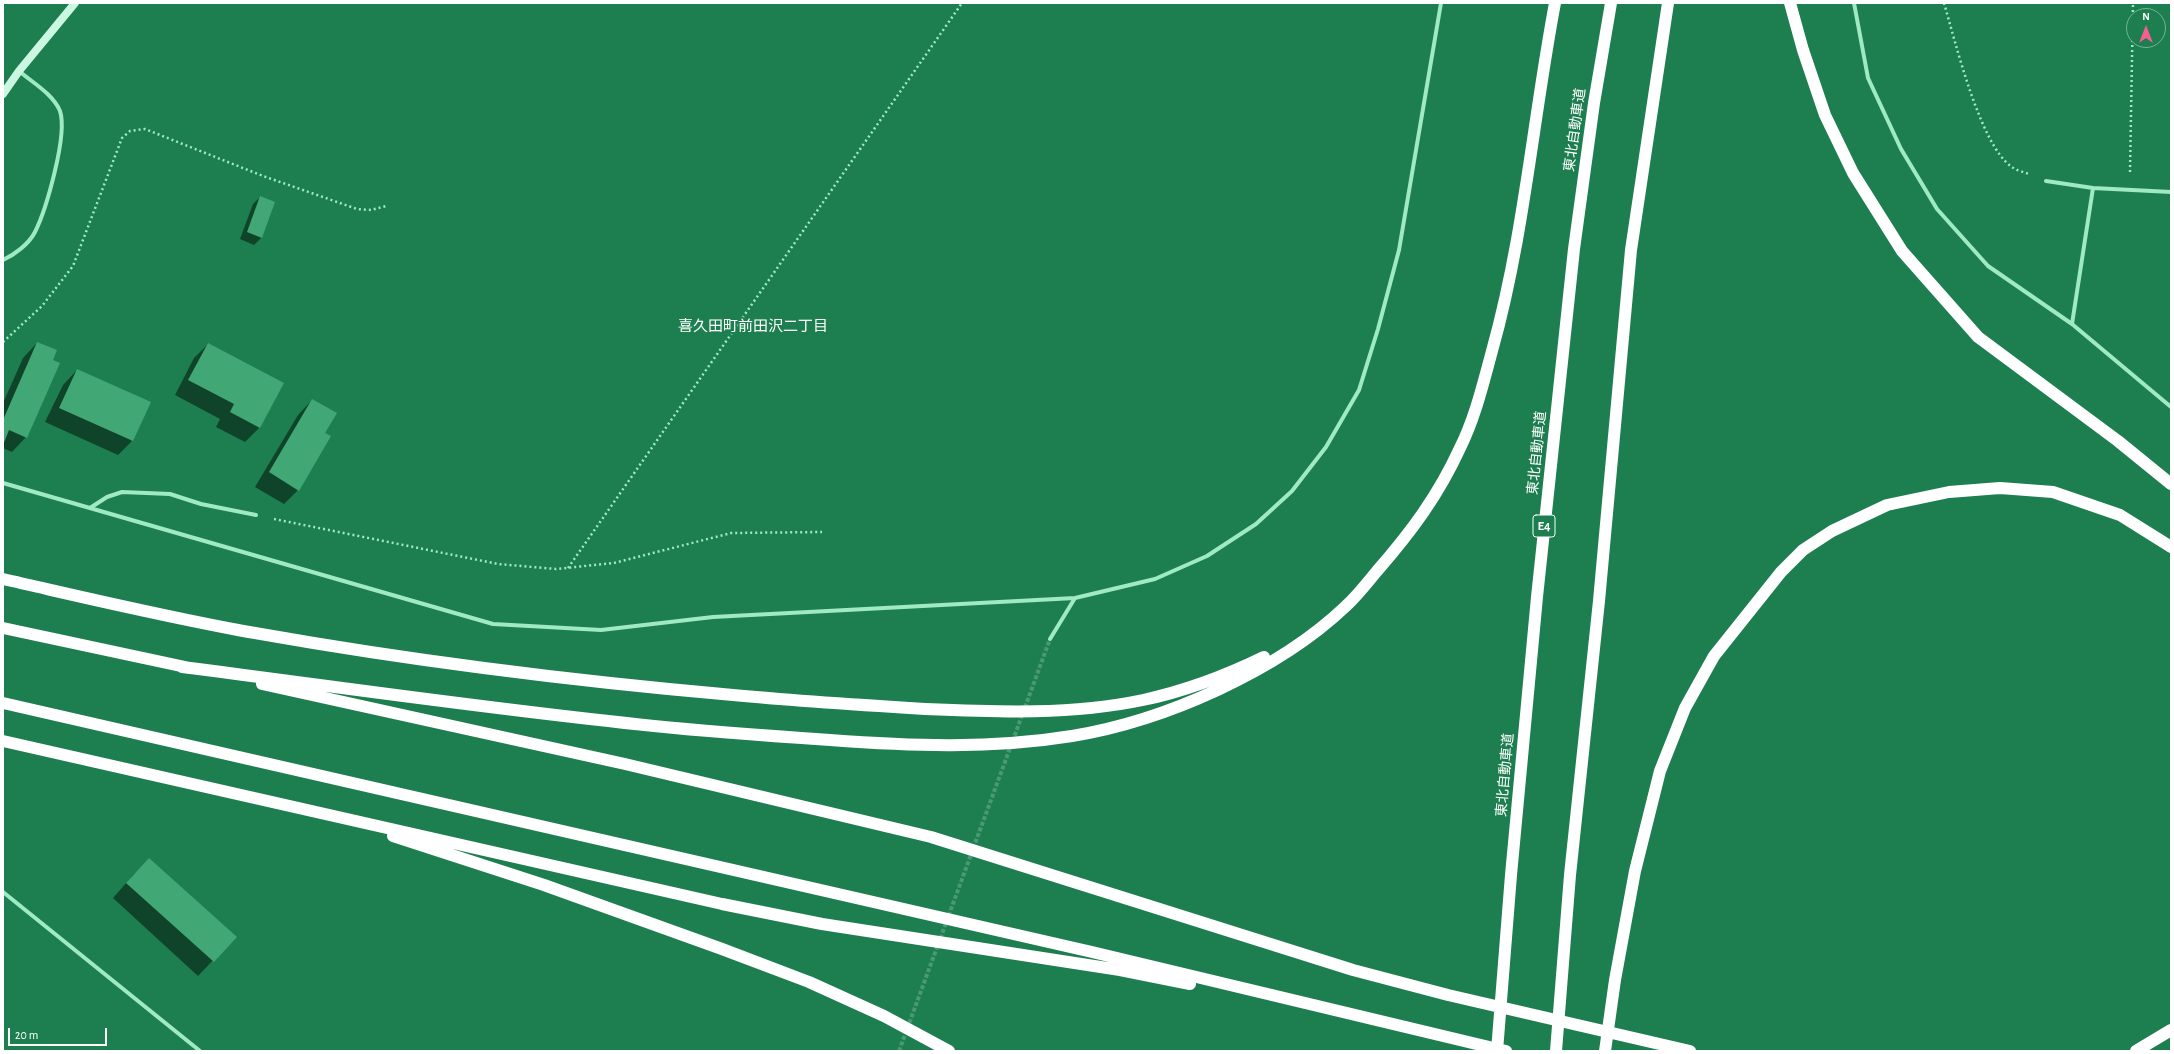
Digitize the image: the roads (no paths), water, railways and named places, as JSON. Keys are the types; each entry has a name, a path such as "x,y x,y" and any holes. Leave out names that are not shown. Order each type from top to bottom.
{"highway":[{"path":"182,667 575,718 682,729 874,743 961,745 1014,743 1074,736 1127,724 1174,708 1221,688 1268,664 1307,637 1346,606 1395,551 1435,497 1462,444 1482,389 1499,326 1515,255 1555,3"},
{"name":"東北自動車道","path":"1497,1051 1511,875 1537,597 1574,249 1611,3"},
{"path":"1556,1051 1570,875 1599,601 1631,250 1668,3"},
{"path":"1790,3 1803,50 1825,115 1853,173 1902,251 1978,337 2118,441 2171,484"},
{"path":"1605,1051 1615,980 1635,871 1660,771 1685,708 1714,656 1781,572 1803,550 1832,531 1887,505 1949,492 2000,488 2053,492 2120,515 2171,547"},
{"path":"3,580 127,608 254,633 516,673 778,700 962,710 1011,711 1103,706 1141,700 1180,690 1217,678 1277,650 1315,628 1346,606"},
{"path":"3,628 625,764 931,838 1353,970 1448,995 1690,1051"},
{"path":"3,703 1092,952 1350,1015 1506,1051"},
{"path":"3,741 722,904 814,922 1120,970 1350,1015"},
{"path":"317,812 544,884 722,949 808,982 884,1016 949,1051"},
{"path":"2136,1051 2171,1030"}],"main road":[{"path":"3,94 19,71 75,3"}],"street":[{"path":"3,483 493,624 601,630 712,617 1075,598 1155,579 1207,556 1256,524 1287,496 1326,447 1358,390 1378,328 1399,250 1441,3"},
{"path":"1854,3 1868,78 1901,149 1937,209 1988,266 2072,324 2171,407"},
{"path":"3,260 25,244 34,233 50,191 62,124 60,112 54,100 19,71"},
{"path":"2046,181 2093,188 2171,192"},
{"path":"2072,324 2093,188"},
{"path":"90,508 107,497 122,492 170,494 201,504 256,515"},
{"path":"1050,639 1075,598"},
{"path":"3,892 200,1051"}],"tunnel":[{"path":"899,1051 1050,639"}],"district":[{"name":"喜久田町前田沢二丁目","path":"753,326"}]}
